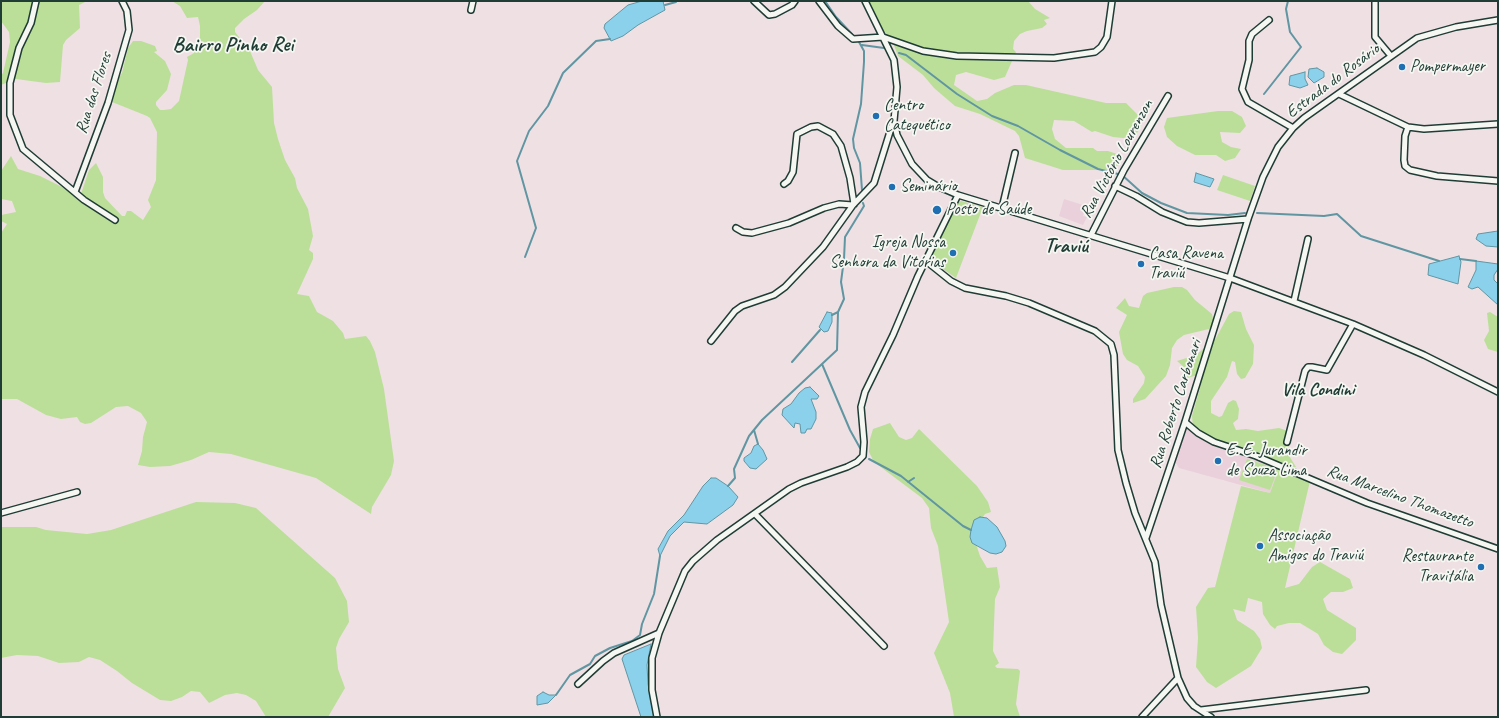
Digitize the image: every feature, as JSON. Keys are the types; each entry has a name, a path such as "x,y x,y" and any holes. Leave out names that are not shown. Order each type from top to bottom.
{"street":[{"path":"36,1 31,23 19,48 10,83 10,115 23,149 98,210 115,220"},
{"name":"Rua das Flores","path":"75,192 108,103 129,30 127,11 122,1"},
{"path":"471,10 473,1"},
{"path":"754,1 769,15 792,5 795,1"},
{"path":"819,1 838,26 853,39 884,37 923,50 957,56 1054,58 1095,52 1101,47 1107,37 1112,1"},
{"path":"711,342 735,311 742,306 774,295 800,272 824,247 854,204 874,183 894,121 897,87 894,60 865,1"},
{"path":"1375,1 1375,37 1391,56"},
{"path":"1269,20 1252,34 1249,41 1250,60 1242,89 1248,102 1293,128"},
{"name":"Estrada do Rosário","path":"1230,278 1248,219 1270,161 1293,128 1417,38 1456,27 1498,20"},
{"path":"1339,94 1408,127 1424,129 1498,124"},
{"name":"Rua Victório Lourenzon","path":"1091,235 1115,186 1168,96"},
{"path":"894,121 901,144 918,171 937,186 958,195 1230,278 1294,301 1353,324 1424,355 1498,392"},
{"path":"784,184 788,181 793,172 797,134 810,127 818,126 833,134 841,146 850,178 854,204"},
{"path":"1408,127 1405,136 1404,160 1405,166 1410,170 1436,176 1498,181"},
{"path":"1002,208 1015,153"},
{"path":"1115,186 1136,196 1162,212 1187,222 1199,223 1248,219"},
{"path":"657,717 654,706 651,672 652,658 659,633 685,571 693,561 717,540 789,489 801,483 847,467 857,462 863,456 864,442 861,407 862,400 894,335 926,261 958,195"},
{"path":"736,228 743,232 752,233 789,223 824,208 839,204 854,204"},
{"path":"1294,301 1308,239"},
{"path":"926,261 946,277 965,288 1006,296 1029,303 1095,331 1111,344 1115,368 1118,450 1135,513 1155,562 1161,605 1178,678 1187,698 1200,710 1211,717"},
{"name":"Rua Roberto Carbonari","path":"1146,538 1185,422 1230,278"},
{"path":"1288,442 1305,371 1308,367 1327,370 1353,324"},
{"name":"Rua Marcelino Thomazetto","path":"1185,422 1198,433 1214,442 1256,456 1367,503 1498,549"},
{"path":"1,513 77,492"},
{"path":"755,514 884,646"},
{"path":"578,684 603,661 614,654 659,633"},
{"path":"1142,717 1178,678"},
{"path":"1200,710 1366,690"}],"shaded area":[{"path":"1064,199 1086,206 1083,216 1087,217 1083,225 1059,216"},
{"name":"E. E. Jurandir de Souza Lima","path":"1187,429 1214,443 1279,468 1270,493 1179,468 1176,463 1176,458"}],"green space":[{"path":"2,1 33,1 33,8 37,1 87,1 79,5 80,28 66,40 63,45 60,82 46,83 16,79 1,85 1,75 3,73 10,42 9,32 1,21"},
{"path":"172,1 265,1 257,10 244,19 235,28 235,32 250,51 258,70 272,87 274,123 278,139 285,160 295,178 297,188 308,209 313,236 309,250 313,253 313,259 297,294 309,296 317,312 333,321 343,333 345,339 366,336 375,352 384,389 394,461 391,475 372,507 371,514 316,478 231,454 209,452 191,460 170,466 150,467 138,465 147,422 141,413 128,406 116,407 91,423 85,424 80,422 77,417 61,419 46,415 17,399 1,399 1,233 7,224 1,221 1,215 16,212 12,201 1,199 1,171 11,156 18,169 40,176 78,195 81,194 89,170 96,163 103,177 103,192 105,198 122,216 125,216 127,211 131,211 143,220 151,207 148,200 156,180 157,132 150,118 147,116 107,100 112,94 116,81 122,73 128,48 133,41 141,41 155,46 157,51 154,52 165,61 171,74 167,90 156,102 156,105 160,110 171,109 179,101 188,60 187,57 194,53 200,38 200,26 198,17 187,18 180,6"},
{"path":"869,1 1028,1 1035,9 1050,18 1044,20 1047,24 1042,28 1020,34 1014,41 1013,49 1016,52 1005,77 994,80 966,72 956,75 954,85 977,101 987,99 995,93 1014,85 1026,85 1106,103 1126,103 1139,116 1141,127 1135,136 1123,138 1113,137 1095,131 1092,132 1074,121 1054,120 1052,129 1055,139 1066,148 1093,148 1097,151 1108,151 1117,154 1119,165 1107,170 1063,170 1025,158 1019,136 1015,131 980,114 955,106 934,88 923,75 898,56 892,40 882,29"},
{"path":"1218,111 1232,111 1242,117 1246,126 1240,133 1220,132 1222,142 1231,147 1241,149 1235,158 1225,161 1216,155 1195,155 1177,146 1167,137 1164,127 1167,118"},
{"path":"1223,175 1255,186 1250,201 1217,190"},
{"path":"961,201 983,207 956,278 940,267 934,258 933,252 955,204"},
{"path":"1174,287 1182,287 1187,290 1195,300 1212,314 1214,324 1209,329 1184,335 1177,340 1172,348 1170,365 1166,376 1145,399 1133,403 1133,399 1144,383 1145,377 1138,366 1127,360 1123,354 1119,332 1127,315 1116,308 1125,298 1129,306 1139,308 1143,296 1147,293"},
{"path":"1234,311 1241,312 1246,329 1254,345 1253,364 1245,378 1241,379 1237,374 1235,362 1232,361 1227,377 1211,401 1211,413 1219,417 1222,416 1228,403 1233,400 1236,401 1239,409 1238,419 1233,423 1236,430 1246,429 1258,431 1279,428 1285,430 1289,435 1288,454 1296,467 1282,467 1246,456 1204,439 1193,428 1192,416 1200,388 1201,376 1198,375 1187,378 1185,368 1177,361 1196,355 1216,338 1229,314"},
{"path":"1490,312 1498,317 1498,352 1488,349 1484,340 1489,331 1487,313"},
{"path":"890,423 899,437 906,440 912,438 919,429 977,486 988,502 991,512 985,514 981,520 974,538 980,556 987,568 997,567 1000,587 995,599 993,651 999,663 995,666 997,668 1018,669 1020,671 1016,704 1020,717 954,717 950,693 934,653 949,622 938,546 931,528 929,508 922,498 874,462 869,452 870,439 873,429"},
{"path":"1247,459 1278,469 1270,490 1239,480"},
{"path":"1279,468 1310,481 1285,588 1299,584 1312,567 1320,562 1350,579 1353,588 1343,592 1331,592 1323,599 1327,610 1356,628 1356,640 1342,654 1333,652 1324,645 1318,634 1300,623 1289,623 1277,626 1275,629 1270,625 1263,614 1262,602 1248,598 1245,612 1233,609 1237,620 1254,631 1260,639 1262,648 1251,666 1216,688 1207,682 1196,667 1198,638 1196,607 1208,588 1215,587 1241,486 1270,493"},
{"path":"196,502 235,503 256,508 335,578 347,601 349,622 339,639 336,648 338,669 345,688 328,717 266,717 256,701 246,695 237,693 225,695 209,703 200,692 191,691 182,697 171,701 160,700 132,683 100,660 89,657 79,662 59,663 38,656 17,655 1,658 1,527 36,527 46,530 87,534 111,530"}],"water":[{"path":"642,1 663,1 665,10 638,25 623,36 611,41 604,28 605,24 628,5"},
{"path":"1317,68 1324,72 1324,77 1314,83 1308,77 1309,69"},
{"path":"1305,72 1305,79 1308,85 1300,88 1289,85 1290,76"},
{"path":"1196,173 1214,179 1210,187 1194,182"},
{"path":"1498,231 1498,247 1486,246 1476,239 1478,234"},
{"path":"1459,256 1461,262 1458,284 1428,275 1429,264"},
{"path":"1476,261 1498,264 1498,269 1494,275 1494,280 1498,284 1498,305 1478,287 1472,289 1468,287 1476,270"},
{"path":"827,312 832,313 832,322 828,331 824,332 819,327"},
{"path":"810,387 819,396 817,399 811,399 816,412 816,419 811,429 807,429 805,433 801,433 800,424 795,423 794,428 782,415 783,409 791,404 799,393 805,388"},
{"path":"758,444 763,450 767,459 756,469 750,468 744,461 744,458 751,453 754,446"},
{"path":"711,478 716,478 728,486 738,497 733,505 707,524 684,522 670,536 660,556 658,549 668,531 684,515 703,486"},
{"path":"980,517 987,518 997,527 1005,541 1006,546 1002,552 996,554 990,553 972,543 970,537 974,520"},
{"path":"651,644 647,665 648,684 654,717 641,717 622,659 624,655"},
{"path":"543,692 549,695 556,695 548,703 537,705 537,696"}],"waterway":[{"path":"825,1 836,17 852,34"},
{"path":"1264,94 1301,47 1290,32 1286,9 1288,1"},
{"path":"665,5 676,2"},
{"path":"525,257 536,228 517,161 529,131 548,106 563,73 596,41 610,39"},
{"path":"859,42 864,51 864,62 861,104 853,139 854,148 860,163 862,190"},
{"path":"862,45 884,48"},
{"path":"899,53 906,55 957,94 992,116 1018,126 1060,150 1098,169 1122,175 1142,193 1161,203 1187,213 1228,215 1245,213"},
{"path":"728,486 735,478 734,469 749,436 762,420 837,350 838,312 844,299 841,282 845,237 864,206 863,203"},
{"path":"1257,213 1324,216 1337,214 1361,236 1439,261"},
{"path":"1460,259 1476,261"},
{"path":"832,315 838,312"},
{"path":"792,362 820,330"},
{"path":"822,364 850,430 860,448"},
{"path":"754,430 758,444"},
{"path":"869,459 901,476 963,526 971,530"},
{"path":"908,482 914,478"},
{"path":"556,695 570,675 590,664 595,656 610,648 632,641 640,635 642,624 654,594 660,556"}],"place":[{"name":"Pompermayer","path":"1402,67"},
{"name":"Centro Catequético","path":"876,116"},
{"name":"Seminário","path":"892,187"},
{"name":"Posto de Saúde","path":"937,210"},
{"name":"Igreja Nossa Senhora da Vitórias","path":"953,253"},
{"name":"Casa Ravena Traviú","path":"1141,264"},
{"name":"E. E. Jurandir de Souza Lima","path":"1218,461"},
{"name":"Associação Amigos do Traviú","path":"1260,546"},
{"name":"Restaurante Travitália","path":"1481,567"}],"district":[{"name":"Bairro Pinho Rei","path":"233,45"},
{"name":"Traviú","path":"1066,246"},
{"name":"Vila Condini","path":"1318,390"}]}
